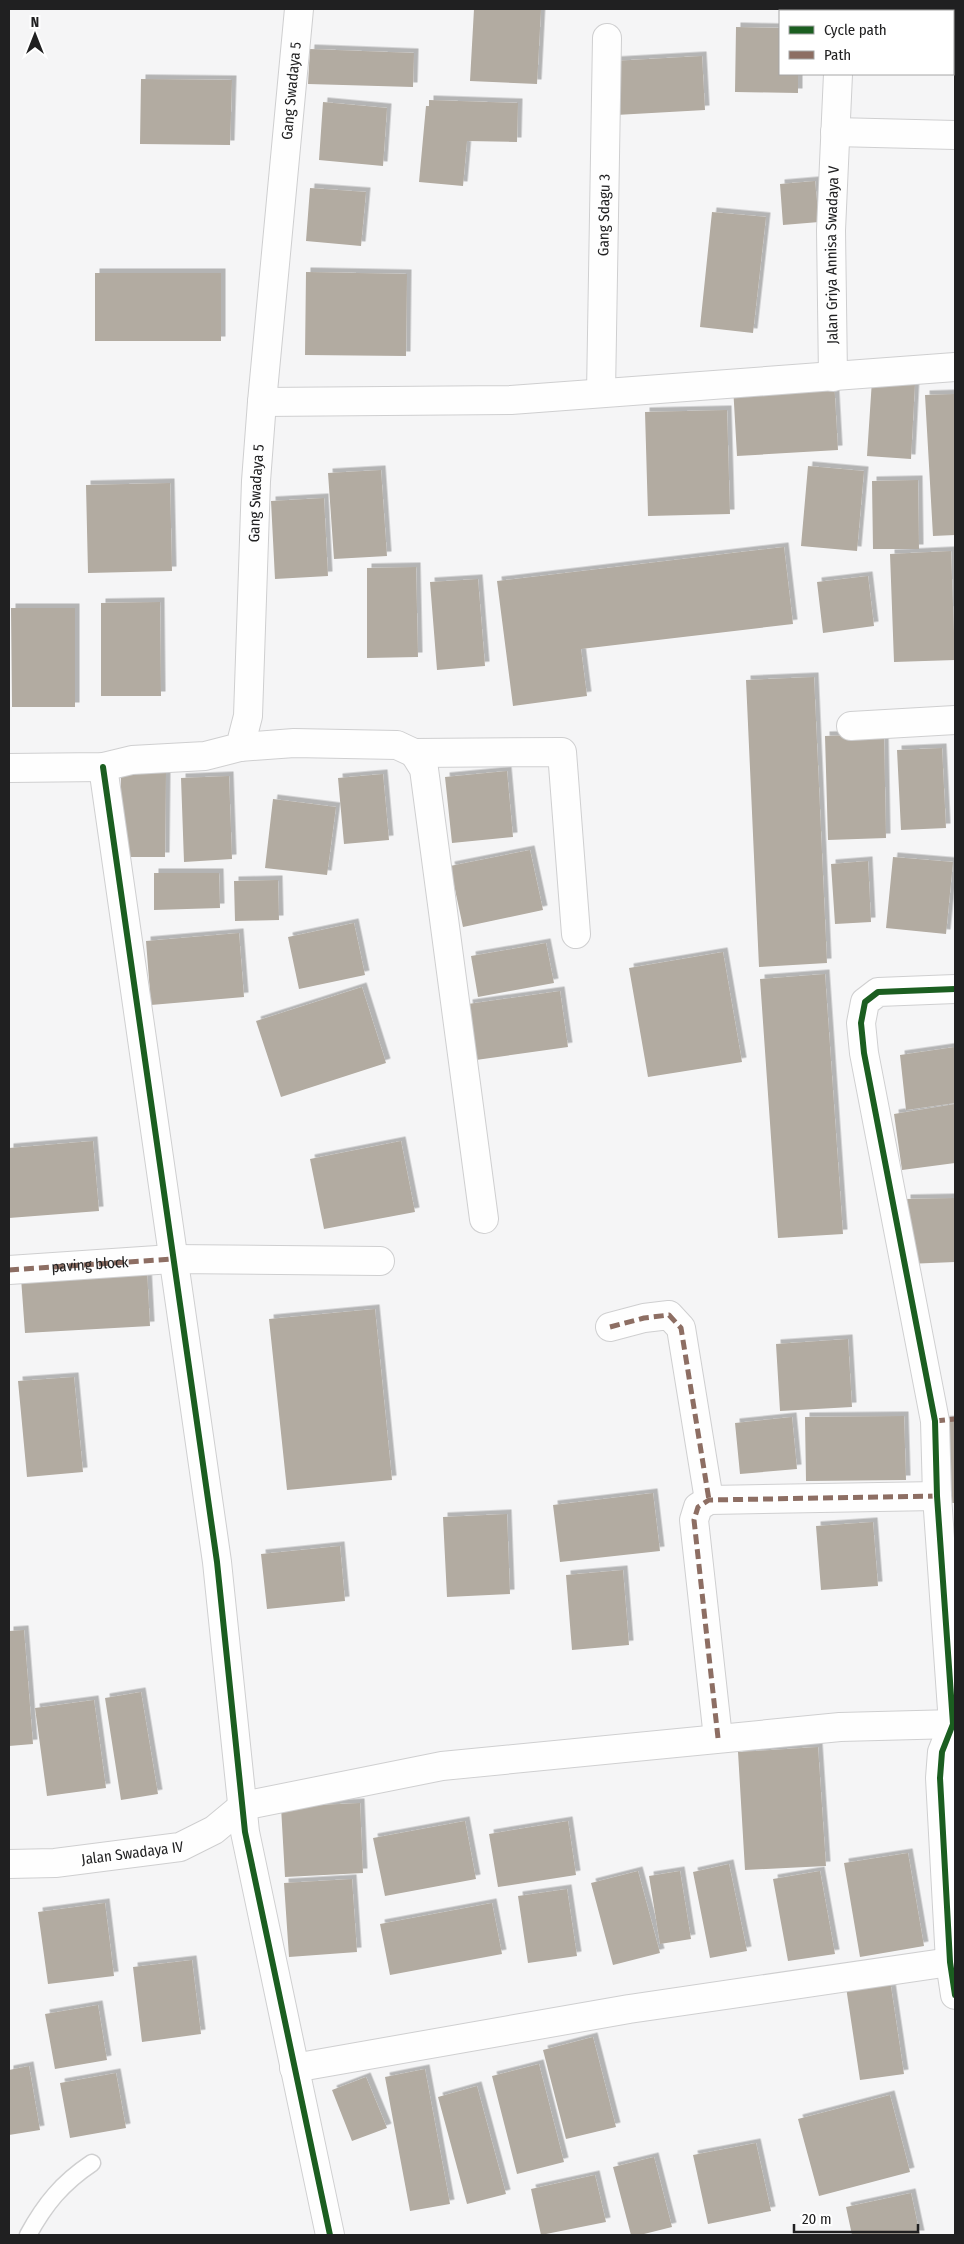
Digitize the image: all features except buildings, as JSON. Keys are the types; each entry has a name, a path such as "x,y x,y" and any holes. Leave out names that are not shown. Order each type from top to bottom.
{"street":[{"name":"Gang Swadaya 5","path":"240,747 248,716 256,481 262,402 299,9"},
{"name":"Gang Sdagu 3","path":"601,392 607,38"},
{"name":"Jalan Griya Annisa Swadaya V","path":"833,377 830,281 838,75"},
{"path":"835,132 955,135"},
{"path":"262,402 511,400 601,392 833,377 955,366"},
{"path":"851,726 955,720"},
{"path":"9,768 103,767 132,760 205,756 240,747 294,743 397,745 414,753 562,752 576,934"},
{"path":"414,753 424,769 484,1219"},
{"path":"103,767 216,1562 246,1832 330,2235"},
{"path":"955,989 878,992 865,1002 861,1023 864,1053 945,1420 937,1496 954,1724 942,1752 940,1778 950,1962 955,1996"},
{"name":"paving block","path":"9,1270 172,1259 380,1261"},
{"path":"610,1327 644,1318 669,1315 681,1328 709,1500"},
{"path":"718,1738 694,1520 698,1507 709,1500 937,1496"},
{"path":"243,1806 442,1766 840,1727 954,1724"},
{"name":"Jalan Swadaya IV","path":"9,1864 54,1863 180,1847 214,1830 243,1806"},
{"path":"294,2068 629,2008 950,1962"}],"lane":[{"path":"28,2235 42,2209 70,2178 92,2163"}],"marked path":[{"path":"9,1270 172,1259"},
{"path":"610,1327 644,1318 669,1315 681,1328 709,1500"},
{"path":"935,1421 955,1419"},
{"path":"718,1738 694,1520 698,1507 709,1500 937,1496"}],"cycle path":[{"path":"103,767 217,1562 245,1832 330,2235"},
{"path":"955,989 878,992 865,1002 861,1023 864,1053 935,1421 937,1496 953,1724 942,1752 940,1778 950,1962 955,1995"}]}
